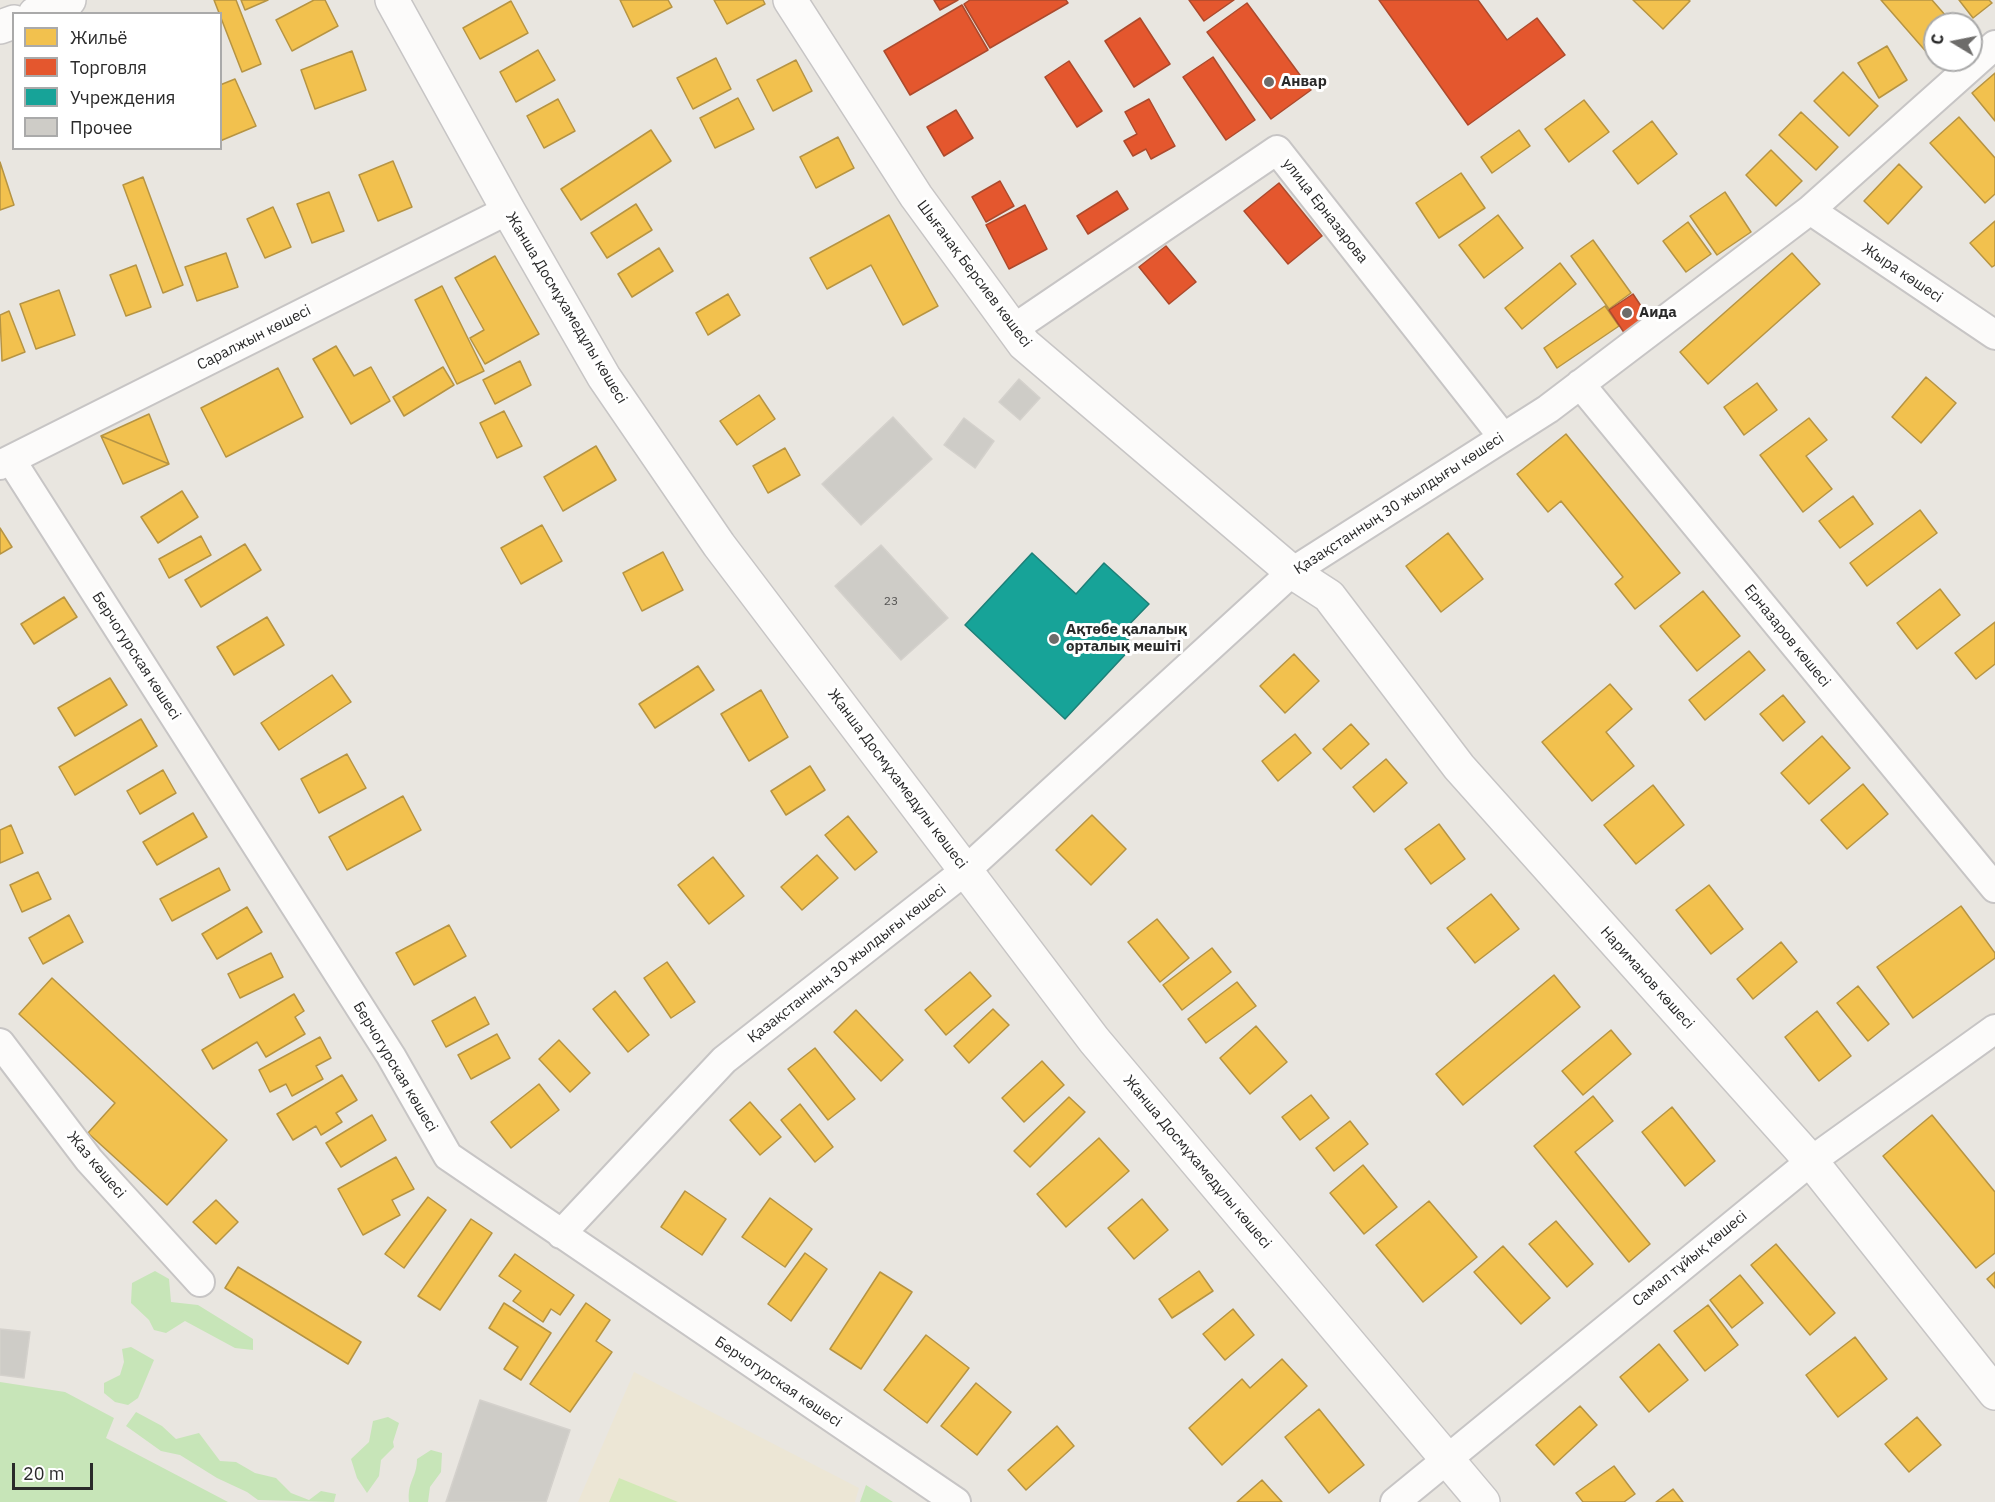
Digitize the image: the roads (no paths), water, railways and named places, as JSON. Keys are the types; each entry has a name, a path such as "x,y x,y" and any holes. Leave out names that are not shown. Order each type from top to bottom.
{"street":[{"path":"40,12 69,0"},
{"name":"Жанша Досмұхамедұлы көшесі","path":"392,0 508,210 604,377 719,545 1094,1040 1483,1502"},
{"name":"Шығанақ Берсиев көшесі","path":"790,0 916,196 1024,344 1293,572"},
{"name":"Қазақстанның 30 жылдығы көшесі","path":"561,1234 724,1060 966,870 1293,572 1548,408 1580,384 1810,210 1995,45"},
{"name":"улица Ерназарова","path":"1013,329 1277,150 1503,437"},
{"name":"Саралжын көшесі","path":"5,463 508,210"},
{"name":"Жыра көшесі","path":"1810,210 1995,336"},
{"name":"Ерназаров көшесі","path":"1580,384 1995,888"},
{"name":"Берчогурская көшесі","path":"5,463 391,1056 448,1156 956,1502"},
{"name":"Нариманов көшесі","path":"1293,572 1329,596 1459,767 1811,1161 1995,1393"},
{"name":"Самал тұйық көшесі","path":"1395,1502 1811,1161 1995,1029"},
{"name":"Жаз көшесі","path":"0,1043 89,1160 200,1282"}],"place":[{"name":"Анвар","path":"1269,82"},
{"name":"Аида","path":"1627,313"},
{"name":"Ақтөбе қалалық орталық мешіті","path":"1054,639"}]}
